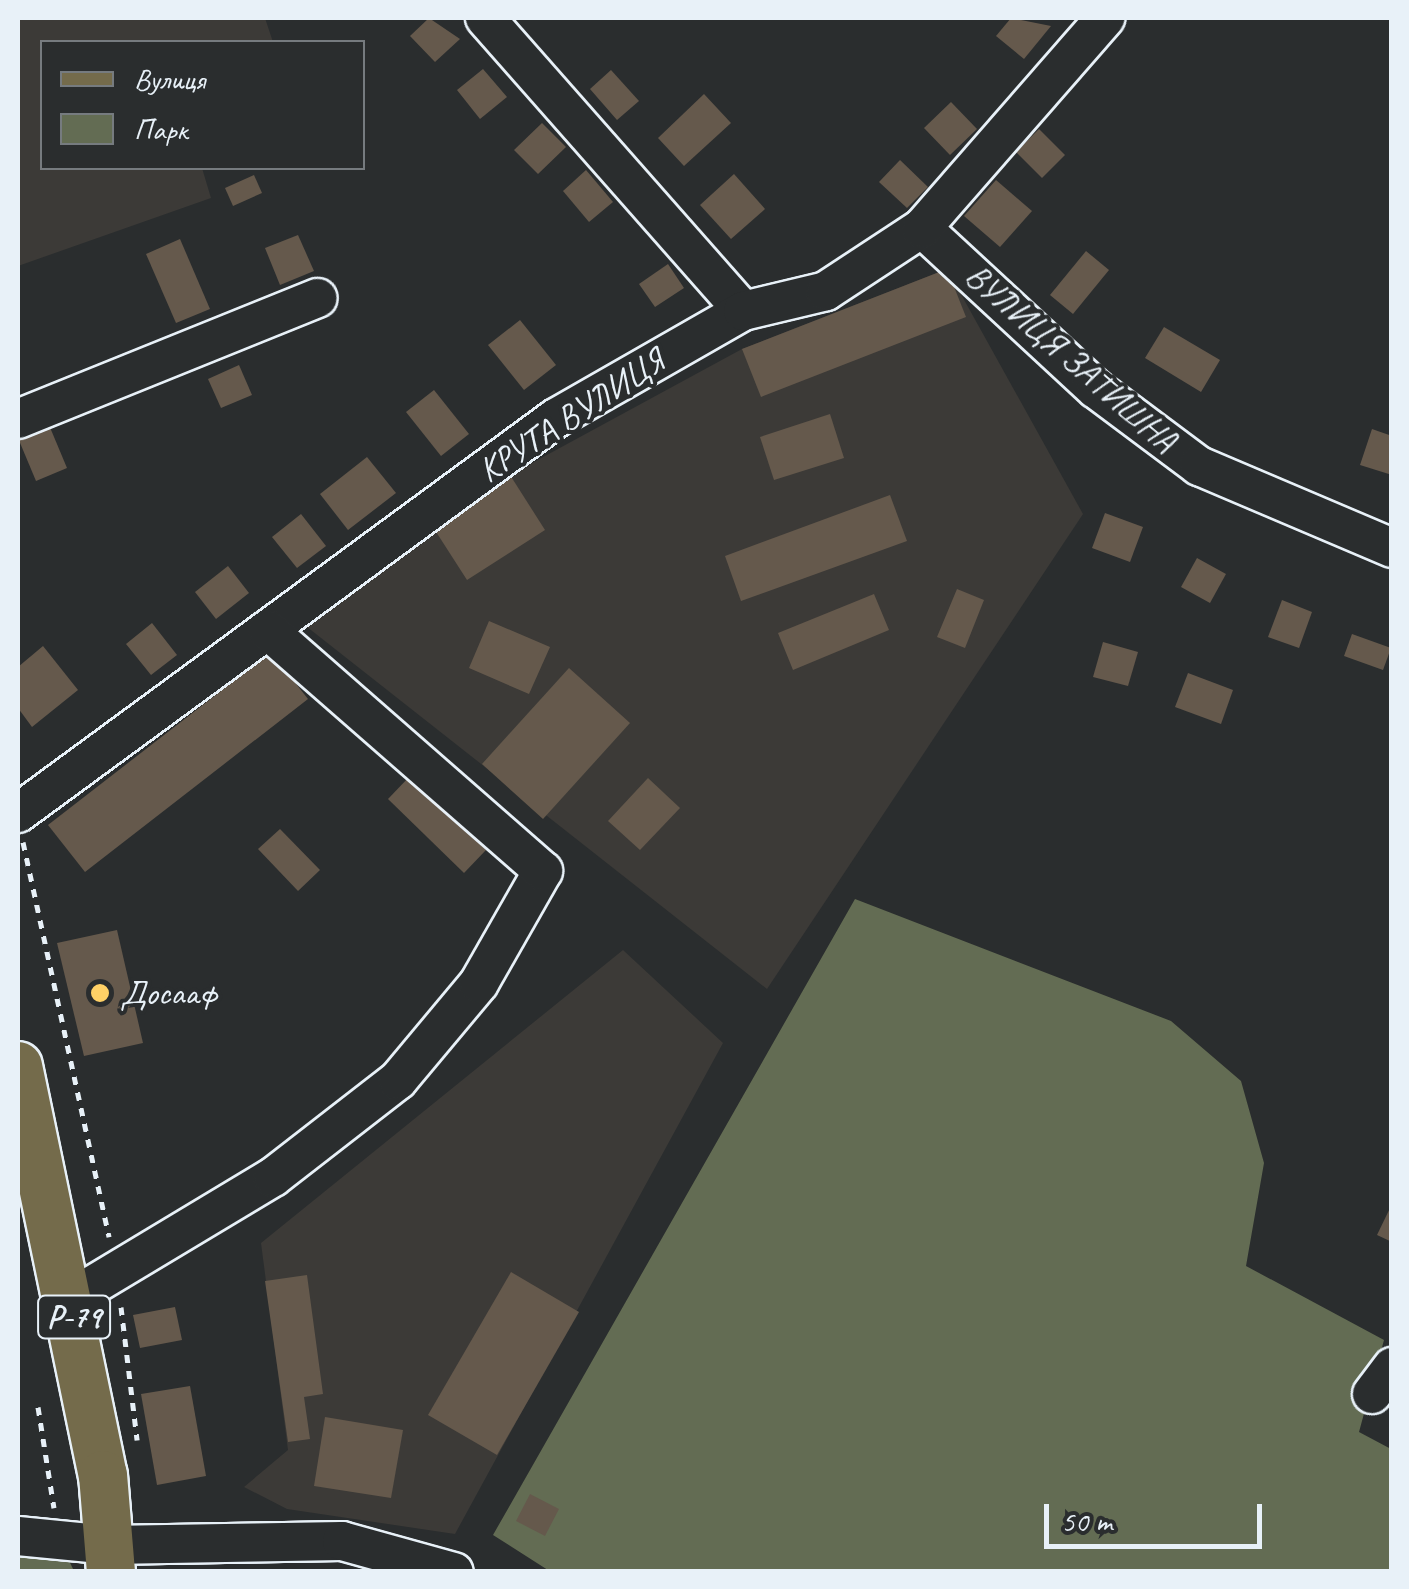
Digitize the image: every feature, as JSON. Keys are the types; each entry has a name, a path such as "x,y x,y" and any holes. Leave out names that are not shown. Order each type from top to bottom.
{"main road":[{"name":"Р-79","path":"18,1066 70,1298 110,1558"}],"street":[{"path":"484,18 742,311"},
{"name":"КРУТА ВУЛИЦЯ","path":"20,824 268,630 556,418 742,311 826,291 922,228 1106,18"},
{"name":"ВУЛИЦЯ ЗАТИШНА","path":"922,228 1096,390 1198,466 1392,548"},
{"path":"18,419 318,298"},
{"path":"70,1298 118,1274 273,1178 398,1080 478,983 543,871 268,630"},
{"path":"18,1536 59,1540 110,1558 342,1541 454,1572"}],"path":[{"path":"20,824 118,1274 139,1451"},
{"path":"38,1407 59,1540"}],"shaded area":[{"path":"18,18 265,18 272,40 40,40 40,170 203,170 211,198 18,266"},
{"path":"947,269 1083,514 767,989 302,623 510,475 742,349"},
{"path":"623,950 723,1043 455,1534 287,1509 244,1487 288,1450 261,1243"}],"green space":[{"path":"855,899 1171,1021 1241,1081 1264,1163 1246,1266 1384,1340 1359,1432 1391,1449 1391,1571 551,1572 493,1535"},
{"path":"18,1536 59,1540 74,1571 18,1571"}],"building":[{"path":"429,18 460,39 435,62 410,36"},
{"path":"1011,18 1051,26 1024,59 996,36"},
{"path":"483,69 507,97 480,119 457,90"},
{"path":"611,70 639,101 617,120 590,89"},
{"path":"704,94 731,123 684,166 658,138"},
{"path":"951,102 977,129 950,155 924,128"},
{"path":"542,123 566,147 538,174 514,150"},
{"path":"1039,129 1065,155 1042,178 1016,152"},
{"path":"900,160 928,187 907,208 879,182"},
{"path":"586,170 613,202 589,222 563,191"},
{"path":"734,174 765,209 731,239 700,205"},
{"path":"254,175 262,193 233,206 225,188"},
{"path":"996,180 1032,211 1000,247 964,216"},
{"path":"298,235 314,271 280,285 265,248"},
{"path":"180,239 210,309 176,323 146,254"},
{"path":"1086,251 1109,270 1073,314 1050,295"},
{"path":"668,264 684,288 655,307 639,284"},
{"path":"947,269 966,317 761,397 742,349"},
{"path":"520,320 556,365 524,390 488,345"},
{"path":"1164,327 1220,360 1201,392 1145,358"},
{"path":"239,365 252,395 221,408 208,379"},
{"path":"434,390 469,434 441,456 406,412"},
{"path":"830,414 844,458 774,480 760,437"},
{"path":"49,425 67,468 36,481 18,438"},
{"path":"1372,429 1392,436 1392,475 1360,465"},
{"path":"367,457 396,493 348,530 320,494"},
{"path":"510,475 545,530 467,580 431,524"},
{"path":"890,495 907,541 741,601 725,556"},
{"path":"1105,513 1143,527 1130,562 1092,548"},
{"path":"301,514 326,546 297,568 272,537"},
{"path":"1197,558 1226,574 1210,603 1181,587"},
{"path":"228,566 249,593 216,619 195,592"},
{"path":"957,589 984,600 965,648 937,637"},
{"path":"874,594 889,630 793,670 778,633"},
{"path":"1282,600 1312,612 1299,648 1268,637"},
{"path":"489,621 550,647 529,694 469,668"},
{"path":"152,623 177,655 151,675 126,644"},
{"path":"1352,634 1391,648 1383,670 1344,656"},
{"path":"1103,642 1138,652 1128,686 1093,677"},
{"path":"43,646 78,690 32,727 18,708 18,667"},
{"path":"271,652 308,699 85,872 48,825"},
{"path":"569,668 630,723 543,819 482,764"},
{"path":"1188,673 1233,690 1221,724 1175,707"},
{"path":"410,776 486,850 464,873 388,799"},
{"path":"648,778 680,808 640,850 608,821"},
{"path":"280,829 320,870 298,891 258,849"},
{"name":"Досааф","path":"117,930 143,1043 84,1056 57,943"},
{"path":"1392,1204 1392,1242 1377,1235"},
{"path":"511,1272 579,1312 497,1455 428,1415"},
{"path":"307,1275 323,1394 304,1397 310,1439 288,1442 265,1281"},
{"path":"175,1307 182,1340 140,1348 133,1315"},
{"path":"190,1386 206,1476 157,1485 141,1394"},
{"path":"325,1417 403,1430 391,1498 314,1486"},
{"path":"530,1494 559,1509 545,1536 516,1521"}],"place":[{"name":"Досааф","path":"100,993"}]}
